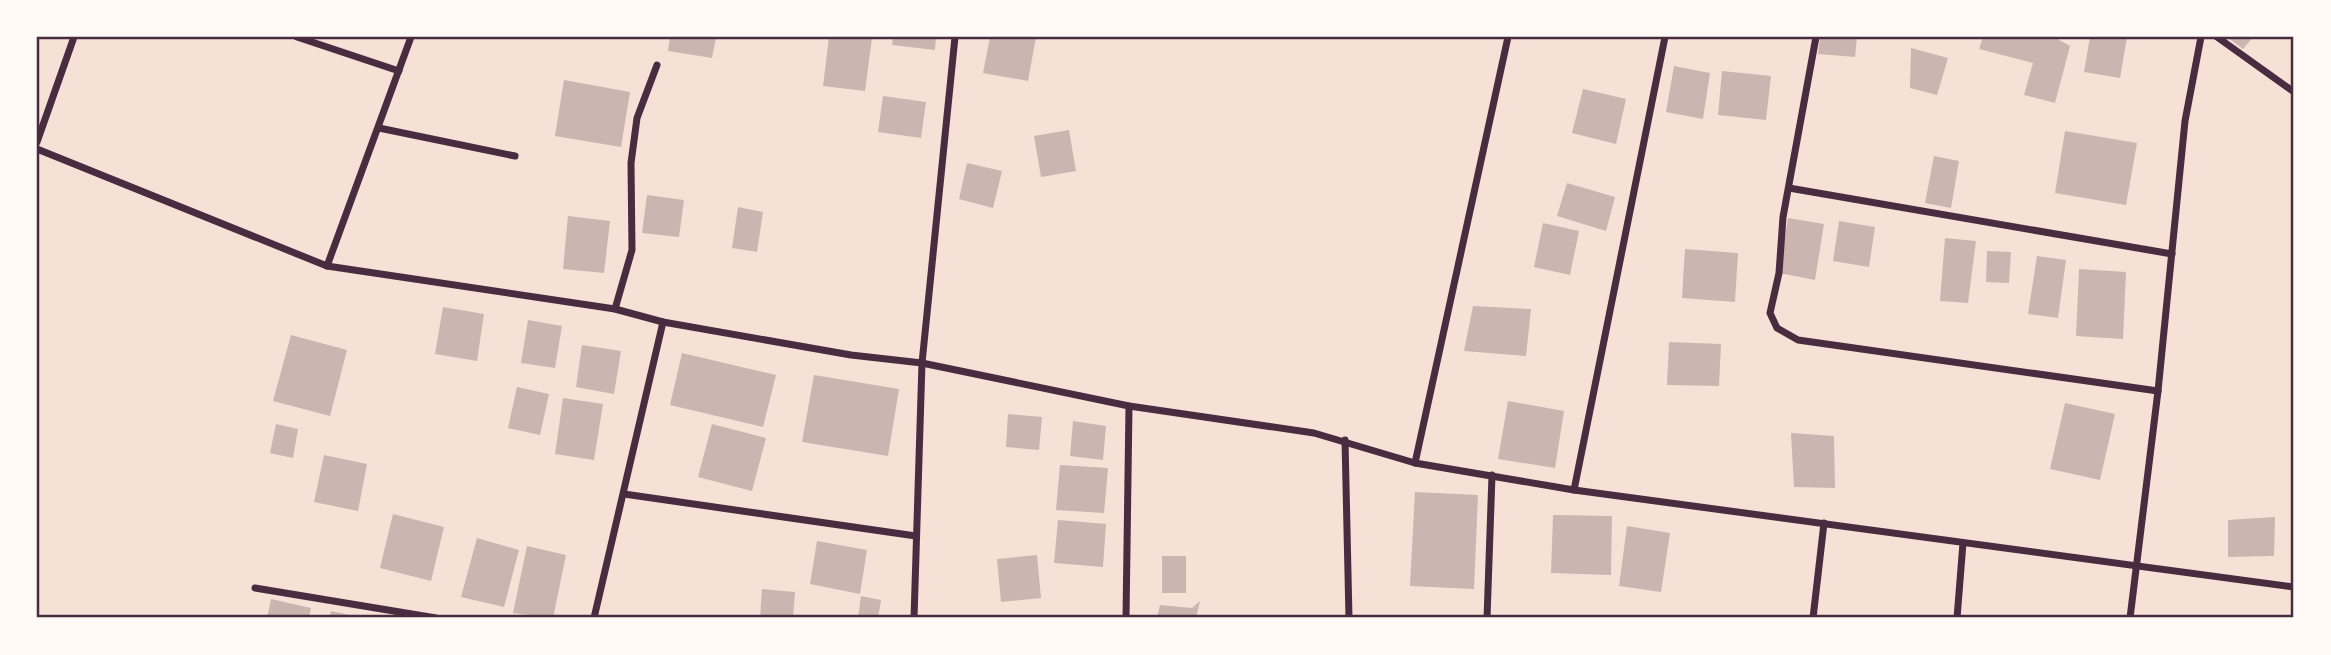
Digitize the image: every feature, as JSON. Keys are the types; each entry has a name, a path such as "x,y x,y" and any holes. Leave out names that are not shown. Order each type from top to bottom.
{"street":[{"path":"37,142 74,37"},
{"path":"298,37 399,71"},
{"path":"327,267 411,37"},
{"path":"914,618 922,363 954,37"},
{"path":"1415,463 1508,37"},
{"path":"1574,490 1665,37"},
{"path":"1816,37 1789,188 1779,274 1770,313 1777,327 1798,340 2158,391"},
{"path":"2130,618 2158,391 2185,121 2202,37"},
{"path":"2217,37 2294,92"},
{"path":"615,309 632,250 631,163 637,118 657,65"},
{"path":"379,128 515,156"},
{"path":"37,149 327,267 615,309 663,322 851,355 922,363 1129,406 1345,440 1415,463 1574,490 2294,587"},
{"path":"1789,188 2172,254"},
{"path":"594,618 663,322"},
{"path":"1126,618 1129,406"},
{"path":"1345,440 1349,618"},
{"path":"1487,618 1492,475"},
{"path":"624,494 916,536"},
{"path":"1813,618 1824,523"},
{"path":"1957,618 1964,543"},
{"path":"255,588 436,618"}],"building":[{"path":"670,37 716,37 712,58 668,51"},
{"path":"829,37 872,38 865,91 823,86"},
{"path":"893,37 936,37 935,50 892,45"},
{"path":"990,37 1036,37 1028,81 983,73"},
{"path":"1820,37 1857,37 1855,57 1818,54"},
{"path":"1983,37 2054,37 2070,46 2055,103 2024,95 2033,63 1979,49"},
{"path":"2090,37 2127,37 2120,78 2084,72"},
{"path":"2227,37 2253,37 2243,49"},
{"path":"1911,48 1948,58 1937,95 1910,88"},
{"path":"1674,66 1710,73 1703,119 1666,112"},
{"path":"1722,71 1771,76 1766,120 1718,115"},
{"path":"564,80 630,92 621,147 555,136"},
{"path":"1583,89 1626,99 1616,144 1572,133"},
{"path":"883,96 926,102 921,138 878,132"},
{"path":"1069,130 1076,171 1041,177 1034,136"},
{"path":"2065,131 2137,143 2126,205 2055,193"},
{"path":"1934,156 1959,161 1951,208 1925,203"},
{"path":"967,163 1002,171 993,208 959,199"},
{"path":"1567,183 1615,197 1606,231 1557,216"},
{"path":"647,195 684,200 679,237 642,233"},
{"path":"738,207 763,212 757,252 732,248"},
{"path":"568,216 610,221 604,273 563,269"},
{"path":"1788,218 1824,224 1815,280 1779,273"},
{"path":"1839,221 1875,227 1869,267 1833,261"},
{"path":"1543,223 1579,231 1570,275 1534,267"},
{"path":"1945,238 1976,241 1968,303 1940,301"},
{"path":"1685,249 1738,253 1735,302 1682,298"},
{"path":"1987,251 2011,252 2009,283 1986,282"},
{"path":"2037,256 2066,260 2058,318 2028,314"},
{"path":"2079,269 2126,272 2123,339 2076,336"},
{"path":"1473,306 1531,309 1526,356 1464,351"},
{"path":"443,307 484,314 477,361 435,354"},
{"path":"528,320 562,326 555,368 521,363"},
{"path":"291,335 347,350 330,416 273,401"},
{"path":"1669,342 1721,344 1719,386 1667,385"},
{"path":"582,345 621,351 614,394 576,387"},
{"path":"682,353 776,375 763,427 670,405"},
{"path":"814,375 899,389 888,456 802,442"},
{"path":"517,387 549,394 540,435 508,428"},
{"path":"563,398 603,404 594,460 555,454"},
{"path":"1508,401 1564,411 1555,468 1498,459"},
{"path":"2065,403 2115,414 2100,480 2050,469"},
{"path":"1008,414 1042,417 1039,450 1006,447"},
{"path":"1073,421 1106,426 1103,460 1070,456"},
{"path":"276,424 298,429 293,458 270,453"},
{"path":"712,424 766,438 752,491 698,477"},
{"path":"1791,433 1834,436 1835,488 1794,487"},
{"path":"324,455 367,464 358,511 314,502"},
{"path":"1060,465 1108,468 1104,513 1056,510"},
{"path":"1415,492 1478,495 1474,589 1410,586"},
{"path":"393,514 444,527 431,581 380,568"},
{"path":"1553,515 1612,516 1611,575 1551,573"},
{"path":"2275,517 2274,556 2228,557 2228,520"},
{"path":"1058,520 1106,524 1103,567 1054,563"},
{"path":"1627,526 1670,533 1661,592 1619,586"},
{"path":"477,538 519,550 504,607 461,597"},
{"path":"817,541 867,550 860,594 810,584"},
{"path":"527,546 566,555 553,618 513,613"},
{"path":"1037,555 1041,598 1001,602 997,559"},
{"path":"1162,556 1186,556 1186,593 1162,593"},
{"path":"762,589 795,592 793,618 760,618"},
{"path":"861,596 881,600 878,618 858,618"},
{"path":"271,599 311,608 309,618 267,618"},
{"path":"1200,601 1196,618 1157,618 1160,605 1192,608"},
{"path":"331,611 359,617 329,618"}]}
